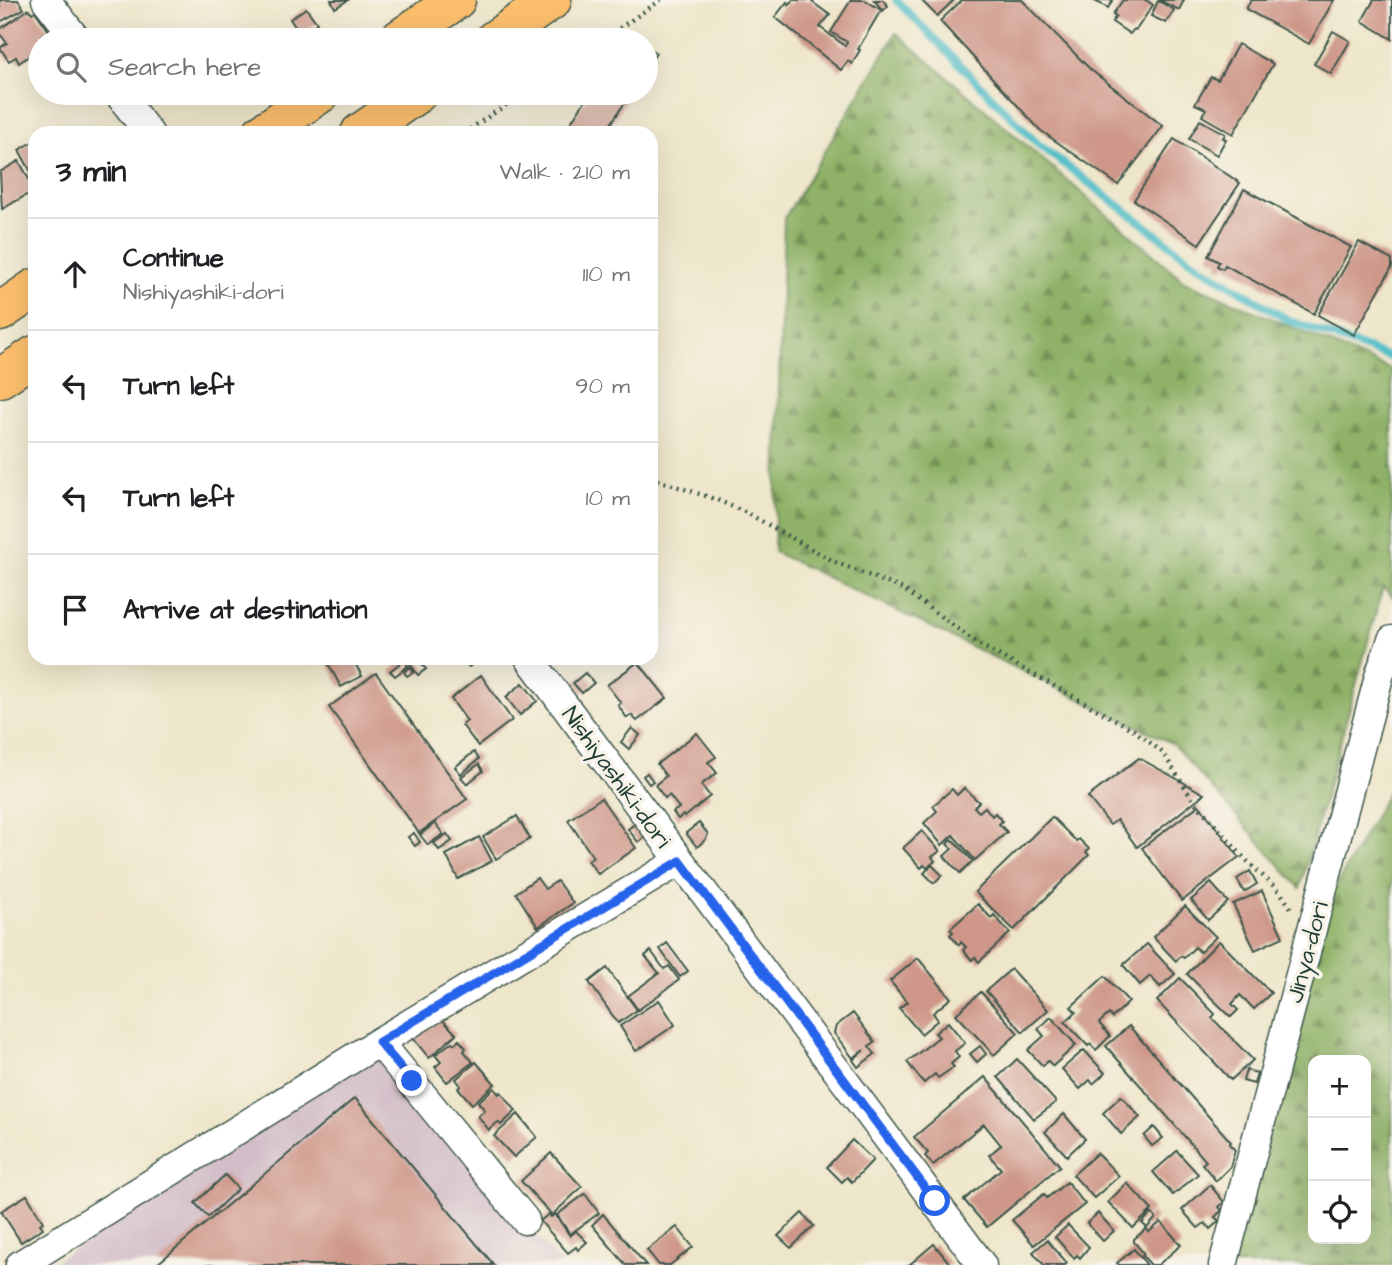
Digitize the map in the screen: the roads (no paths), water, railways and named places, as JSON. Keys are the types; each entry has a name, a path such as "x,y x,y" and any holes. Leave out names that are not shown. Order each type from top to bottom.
{"highway":[{"path":"415,28 456,0"},
{"path":"511,28 552,0"},
{"path":"272,126 303,105"},
{"path":"370,126 401,105"},
{"path":"0,312 28,293"},
{"path":"0,379 28,360"}],"street":[{"path":"46,0 68,28"},
{"path":"127,105 144,126"},
{"name":"Jinya-dori","path":"1223,1265 1380,673 1392,640"},
{"name":"Nishiyashiki-dori","path":"535,665 982,1265"},
{"path":"20,1265 379,1042 680,861"},
{"path":"379,1042 525,1220"}],"waterway":[{"path":"896,0 1039,145 1193,262 1288,320 1392,358"}]}
